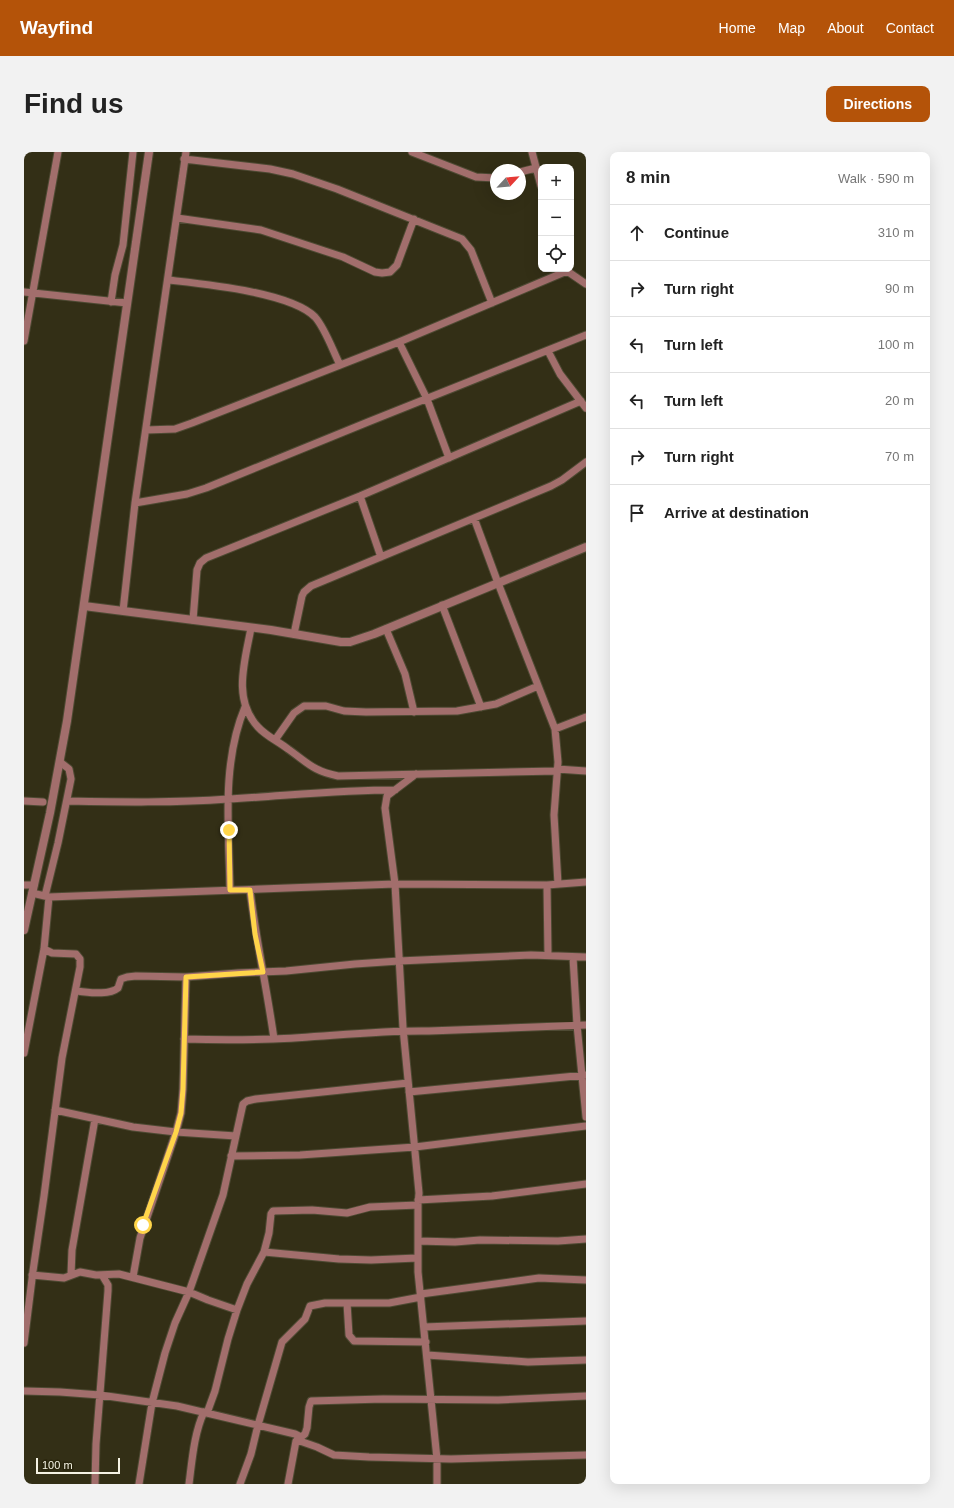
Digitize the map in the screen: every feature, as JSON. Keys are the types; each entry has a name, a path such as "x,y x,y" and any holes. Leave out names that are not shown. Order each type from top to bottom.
{"street":[{"path":"24,341 58,152"},
{"path":"110,302 115,275 123,246 133,152"},
{"path":"24,930 60,762 67,722 149,152"},
{"path":"412,152 476,177 490,178"},
{"path":"532,152 538,175"},
{"path":"124,611 135,503 185,155 293,174 337,189 462,239 467,243 471,250 492,303"},
{"path":"526,170 536,168"},
{"path":"177,218 261,230 342,258 375,272 382,273 390,272 397,265 414,219"},
{"path":"146,430 168,430 184,426 399,342 562,272"},
{"path":"569,272 586,284"},
{"path":"168,280 238,290 291,302 306,310 317,320 340,365"},
{"path":"24,292 128,303"},
{"path":"135,503 202,490 586,335"},
{"path":"399,342 427,399 449,458"},
{"path":"548,351 560,374 586,408"},
{"path":"193,620 197,570 202,561 360,496 581,401"},
{"path":"294,634 299,603 304,592 311,586 551,486 586,462"},
{"path":"360,496 381,557"},
{"path":"474,518 555,729 557,770 554,814 558,884"},
{"path":"84,606 294,634 325,640 350,642 386,629 442,605 586,548"},
{"path":"442,605 481,707"},
{"path":"251,628 243,673 242,692 245,707 258,727 317,771 338,776 557,770 586,771"},
{"path":"386,629 405,674 414,712"},
{"path":"276,740 294,713 304,706 326,706 344,711 366,712 457,711 496,704 538,686"},
{"path":"230,890 228,799 231,759 236,729 245,707"},
{"path":"555,729 586,717"},
{"path":"24,1053 44,949 47,896 71,775 69,769 60,762"},
{"path":"416,774 388,796 385,808 395,884 398,961 403,1030 419,1193 417,1258 437,1459 437,1484"},
{"path":"67,801 148,802 228,799 339,791 395,790"},
{"path":"24,801 42,802"},
{"path":"24,885 47,896 395,884 547,885 586,882"},
{"path":"547,885 548,955"},
{"path":"250,890 255,934 274,1039"},
{"path":"24,1343 28,1285 32,1275 50,1159 62,1058 80,967 80,959 78,956 72,954 52,953 44,949"},
{"path":"76,991 93,993 113,992 118,988 121,980 127,977 151,975 186,977 286,972 333,966 398,961 548,955 586,957"},
{"path":"573,957 577,1025 584,1075 586,1117"},
{"path":"133,1277 143,1225 176,1132 182,1105 186,977"},
{"path":"184,1039 274,1039 403,1030 429,1031 586,1025"},
{"path":"409,1092 584,1075"},
{"path":"139,1484 152,1403 165,1353 175,1323 189,1292 221,1201 236,1136 241,1106 247,1101 408,1082"},
{"path":"55,1110 132,1127 236,1136"},
{"path":"71,1275 72,1250 95,1119"},
{"path":"231,1156 300,1155 415,1147 586,1126"},
{"path":"189,1484 192,1458 200,1422 215,1391 237,1310 247,1284 264,1252 273,1210 312,1210 347,1213 370,1207 492,1196 586,1184"},
{"path":"418,1241 558,1241 586,1239"},
{"path":"264,1252 339,1259 371,1260 417,1258"},
{"path":"32,1275 64,1278 80,1272 102,1275 119,1274 189,1292 237,1310"},
{"path":"95,1484 96,1444 108,1291 108,1285 102,1275"},
{"path":"240,1484 251,1454 278,1354 284,1339 302,1323 309,1307 312,1304 325,1302 389,1303 421,1295 539,1278 586,1280"},
{"path":"348,1303 349,1335 354,1341 426,1342"},
{"path":"424,1327 586,1321"},
{"path":"427,1355 528,1362 586,1360"},
{"path":"24,1391 100,1395 178,1406 296,1434 299,1438 334,1455 437,1459 493,1459 586,1455"},
{"path":"288,1484 299,1438 305,1434 308,1428 309,1407 311,1401 430,1399 498,1400 586,1396"}],"route":[{"path":"143,1225 180,1121 183,1089 186,977 238,972 263,972 255,934 250,890 230,890 229,830"}]}
